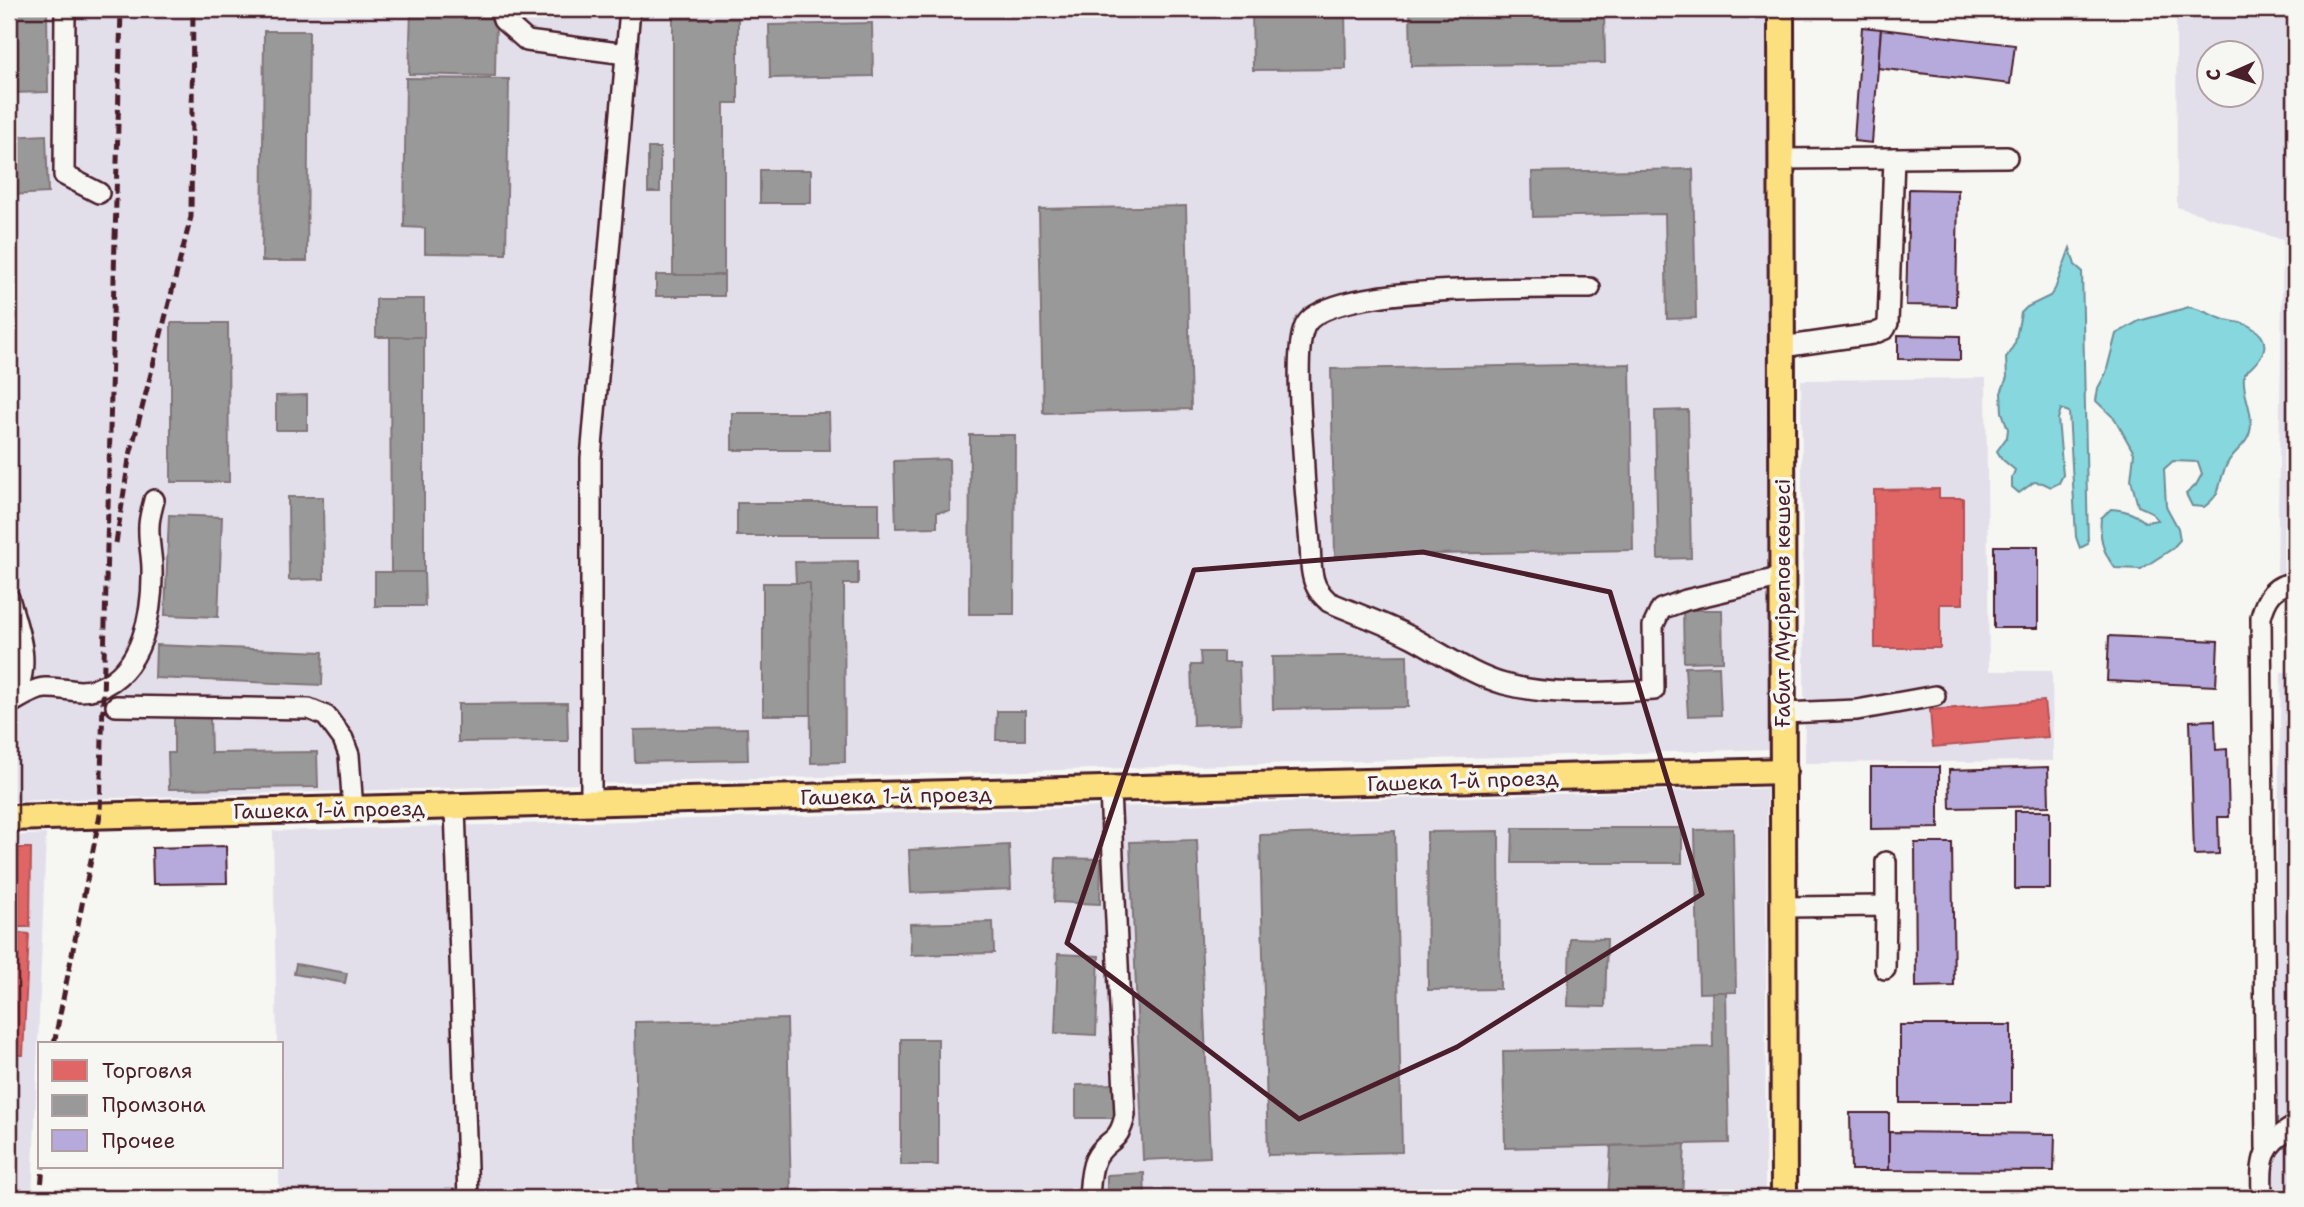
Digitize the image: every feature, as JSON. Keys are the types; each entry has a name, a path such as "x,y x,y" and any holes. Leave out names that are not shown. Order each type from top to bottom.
{"main road":[{"name":"Ғабит Мүсірепов көшесі","path":"1781,9 1784,1198"},
{"name":"Гашека 1-й проезд","path":"9,818 1110,791 1784,771"}],"street":[{"path":"65,9 64,175 99,193"},
{"path":"500,9 503,20 527,41 626,54"},
{"path":"591,804 590,458 630,9"},
{"path":"1782,159 2007,157"},
{"path":"1782,347 1873,334 1885,329 1888,323 1894,158"},
{"path":"1590,288 1442,289 1340,303 1312,316 1300,339 1300,372 1313,577 1321,595 1329,602 1410,637 1480,675 1503,684 1555,692 1631,691 1654,690 1653,626 1661,609 1686,600 1783,577"},
{"path":"10,705 45,688 75,692 96,688 115,678 129,665 138,648 147,619 152,571 149,526 154,500"},
{"path":"2262,1198 2266,1148 2261,617 2266,599 2276,590 2295,583"},
{"path":"9,598 24,668 21,687 10,705"},
{"path":"1783,713 1857,710 1936,696"},
{"path":"116,706 309,709 326,716 343,738 349,755 353,810"},
{"path":"1089,1198 1096,1158 1120,1133 1125,1115 1110,791"},
{"path":"455,807 468,1198"},
{"path":"1885,969 1886,862"},
{"path":"1784,907 1886,906"},
{"path":"2266,1148 2295,1126"}],"highlighted area":[{"path":"1423,552 1610,592 1702,894 1457,1047 1299,1119 1067,943 1194,570"}],"shaded area":[{"path":"9,9 1767,9 1772,749 9,801"},
{"path":"2176,9 2295,9 2295,573 2277,573 2283,240 2177,207"},
{"path":"1986,378 1989,671 2052,671 2053,761 1805,763 1801,380"},
{"path":"2281,672 2295,672 2295,1198 2271,1198"},
{"path":"1767,788 1765,1198 279,1198 279,1168 284,1168 284,1042 277,1042 273,831"},
{"path":"46,834 32,1198 9,1198 9,836"}],"water":[{"path":"2070,248 2075,265 2082,271 2088,544 2080,548 2076,537 2069,412 2061,409 2058,419 2063,475 2059,483 2051,487 2034,482 2019,493 2012,487 2015,470 1997,451 2007,437 2001,393 2007,377 2006,358 2015,343 2021,313 2027,307 2050,296"},
{"path":"2189,307 2248,325 2263,339 2260,357 2244,374 2244,388 2251,416 2250,430 2246,441 2227,464 2215,497 2204,507 2192,506 2186,494 2196,485 2202,474 2198,462 2173,461 2164,469 2166,506 2178,528 2180,540 2172,549 2141,569 2115,568 2103,545 2101,518 2111,509 2129,512 2145,522 2158,520 2150,511 2138,506 2131,480 2134,453 2115,419 2096,401 2098,388 2106,373 2116,334 2139,321"}],"building: Торговля":[{"path":"1939,489 1939,498 1963,498 1963,604 1940,604 1940,648 1875,648 1874,490"},
{"path":"2044,701 2048,737 1933,747 1930,710"},
{"path":"9,848 31,848 30,927 9,927"},
{"path":"9,932 29,934 23,1055 9,1055"}],"building: Промзона":[{"path":"9,9 47,9 48,92 9,93"},
{"path":"198,9 228,9 228,12 198,12"},
{"path":"411,9 482,9 482,17 496,17 495,76 409,74"},
{"path":"1252,9 1345,9 1346,69 1253,70"},
{"path":"1410,9 1604,9 1605,63 1411,66"},
{"path":"673,19 738,19 738,103 724,103 724,275 673,275"},
{"path":"872,23 873,76 770,78 769,25"},
{"path":"264,31 309,31 307,261 262,261"},
{"path":"406,78 509,79 506,254 425,253 425,228 404,227"},
{"path":"46,135 48,193 9,195 9,137"},
{"path":"648,148 660,148 660,192 648,192"},
{"path":"1693,169 1696,318 1667,319 1665,214 1533,217 1532,172"},
{"path":"760,170 811,170 811,203 760,203"},
{"path":"1186,206 1191,409 1043,413 1039,209"},
{"path":"656,275 724,275 724,296 656,296"},
{"path":"376,299 424,299 424,337 376,337"},
{"path":"171,323 228,323 229,482 171,482"},
{"path":"390,337 424,337 424,572 391,572"},
{"path":"1630,364 1633,550 1335,556 1331,369"},
{"path":"307,395 307,430 276,430 276,396"},
{"path":"1688,410 1691,558 1658,559 1655,411"},
{"path":"732,413 829,413 830,450 732,450"},
{"path":"970,435 1015,435 1014,614 969,614"},
{"path":"949,459 950,511 937,512 937,527 896,528 894,461"},
{"path":"288,497 323,497 324,579 289,580"},
{"path":"737,503 879,503 879,536 737,536"},
{"path":"169,515 222,517 218,617 165,615"},
{"path":"858,561 858,584 844,584 845,762 811,763 810,583 796,583 795,562"},
{"path":"375,572 424,572 425,606 375,606"},
{"path":"763,583 810,583 811,715 763,715"},
{"path":"1683,610 1722,610 1723,661 1684,662"},
{"path":"156,645 323,652 322,685 155,678"},
{"path":"1200,652 1223,652 1223,662 1239,662 1241,723 1193,725 1191,665 1201,665"},
{"path":"1407,655 1408,707 1273,709 1272,657"},
{"path":"1719,666 1721,715 1688,716 1685,667"},
{"path":"567,703 568,741 458,742 458,704"},
{"path":"997,711 1025,711 1025,740 996,740"},
{"path":"210,717 211,753 317,752 318,787 169,789 168,753 174,753 174,718"},
{"path":"747,728 748,760 635,762 634,730"},
{"path":"1513,828 1682,828 1682,863 1512,863"},
{"path":"1733,829 1736,992 1699,993 1695,830"},
{"path":"1395,831 1402,1152 1268,1155 1260,835"},
{"path":"1499,831 1500,989 1428,990 1427,832"},
{"path":"1197,840 1210,1157 1143,1160 1130,842"},
{"path":"1009,845 1011,889 911,893 909,850"},
{"path":"1056,858 1101,859 1100,904 1054,902"},
{"path":"993,922 994,953 911,955 910,924"},
{"path":"1570,938 1607,939 1605,1007 1568,1006"},
{"path":"1058,954 1099,956 1096,1035 1055,1033"},
{"path":"296,964 347,973 345,983 294,974"},
{"path":"1712,992 1726,992 1729,1143 1505,1148 1503,1051 1713,1047"},
{"path":"787,1019 791,1198 638,1198 635,1022"},
{"path":"901,1039 938,1039 938,1165 901,1165"},
{"path":"1119,1084 1119,1118 1076,1118 1076,1085"},
{"path":"1685,1144 1682,1198 1608,1198 1611,1146"},
{"path":"1144,1173 1145,1198 1107,1198 1107,1175"},
{"path":"1079,1193 1079,1198 1002,1198 1002,1194"}],"building: Прочее":[{"path":"1862,27 1881,29 1872,143 1854,141"},
{"path":"1881,29 2015,45 2010,84 1878,68"},
{"path":"1909,189 1958,190 1956,306 1906,305"},
{"path":"1898,335 1960,336 1960,360 1898,359"},
{"path":"1994,546 2038,546 2038,628 1994,628"},
{"path":"2109,636 2218,641 2216,686 2107,681"},
{"path":"2215,720 2216,750 2227,749 2229,817 2218,817 2219,854 2194,855 2190,721"},
{"path":"1871,767 1939,767 1939,828 1871,829"},
{"path":"2048,767 2049,806 1950,808 1949,770"},
{"path":"2015,811 2050,811 2050,889 2015,889"},
{"path":"1915,843 1952,843 1954,986 1916,987"},
{"path":"226,846 227,883 153,884 152,848"},
{"path":"1900,1025 2011,1025 2011,1103 1900,1103"},
{"path":"1850,1113 1889,1113 1889,1170 1851,1170"},
{"path":"1889,1132 2055,1134 2054,1171 1889,1170"}],"railway":[{"path":"54,1042 100,815 121,9"},
{"path":"116,543 129,459 191,217 193,9"},
{"path":"40,1198 43,1168"}]}
